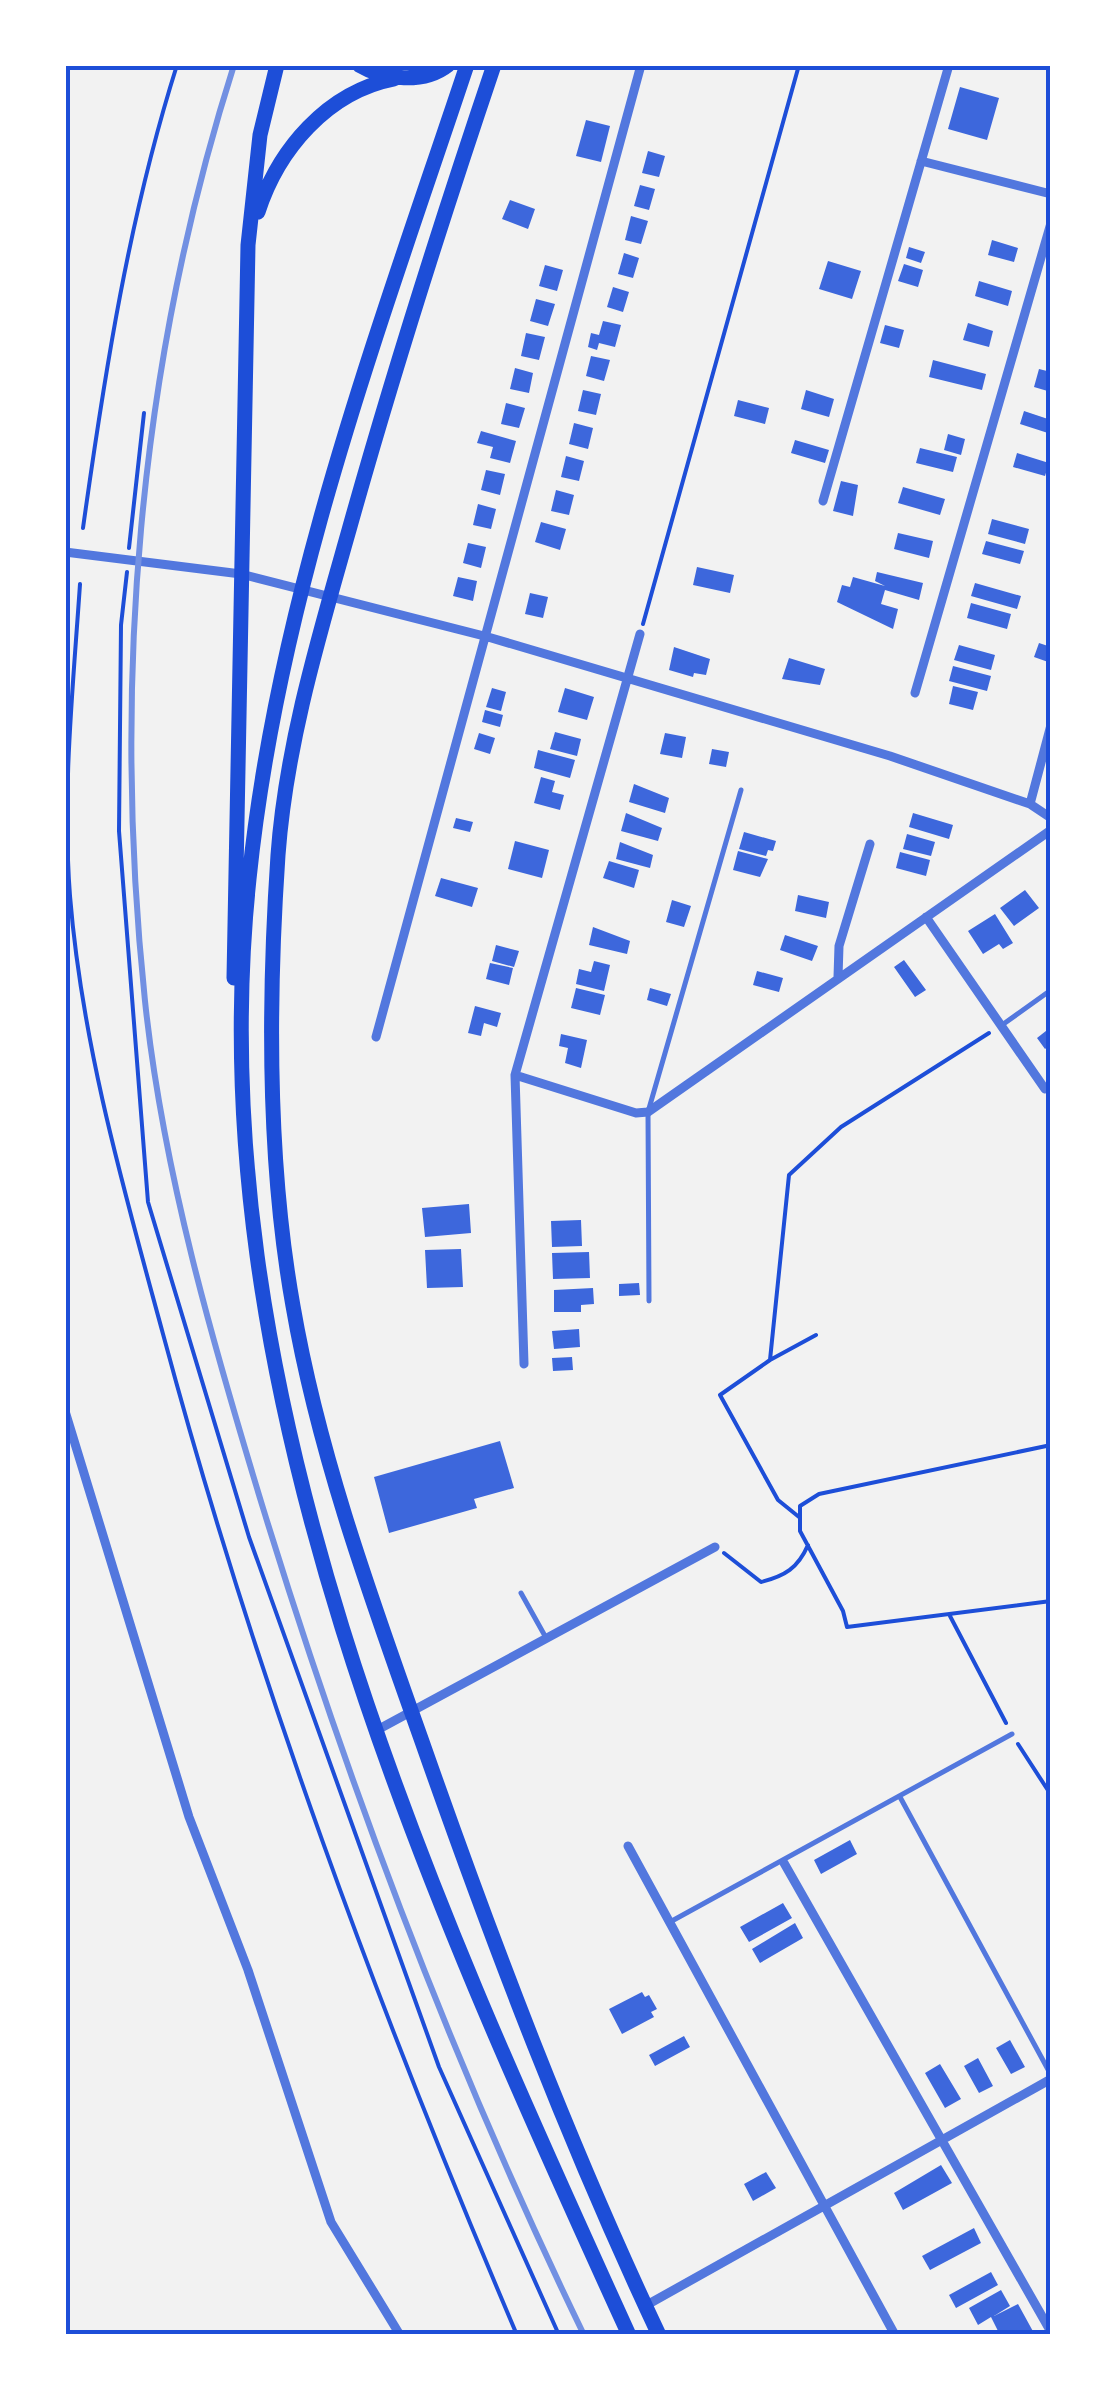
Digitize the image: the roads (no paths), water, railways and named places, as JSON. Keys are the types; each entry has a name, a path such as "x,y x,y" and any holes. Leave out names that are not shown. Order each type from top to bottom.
{"main road":[{"path":"277,65 260,135 248,245 232,948 262,1279 294,1452 338,1608 379,1729 489,2020 630,2335"},
{"path":"359,65 394,80"},
{"path":"248,245 269,178 293,144 333,104 369,84 440,72 448,65"},
{"path":"246,1132 243,962 249,878 268,746 299,588 468,65"},
{"path":"494,65 406,325 302,704 278,851 274,1026 278,1165 292,1302 310,1388 411,1713 544,2080 659,2335"}],"street":[{"path":"376,1037 488,638 640,65"},
{"path":"823,501 949,65"},
{"path":"921,161 1051,194"},
{"path":"915,693 1051,222"},
{"path":"65,552 241,574 488,638 625,675 1030,804 1051,818"},
{"path":"524,1364 515,1074 625,675 640,634"},
{"path":"1030,804 1051,725"},
{"path":"515,1074 636,1113 648,1112 1051,830"},
{"path":"838,978 838,946 870,844"},
{"path":"926,916 1045,1089"},
{"path":"65,1411 189,1818 248,1970 331,2222 400,2335"},
{"path":"379,1729 716,1547"},
{"path":"628,1846 895,2335"},
{"path":"784,1863 1051,2332"},
{"path":"645,2306 1051,2077"}],"lane":[{"path":"649,1301 648,1112 741,790"},
{"path":"1002,1025 1051,990"},
{"path":"521,1593 545,1636"},
{"path":"670,1922 784,1863 1012,1734"},
{"path":"900,1797 1051,2077"}],"railway":[{"path":"234,65 201,179 175,294 141,528 133,646 131,765 135,883 153,1065 177,1193 208,1321 296,1614 369,1824 449,2031 584,2335"}]}
